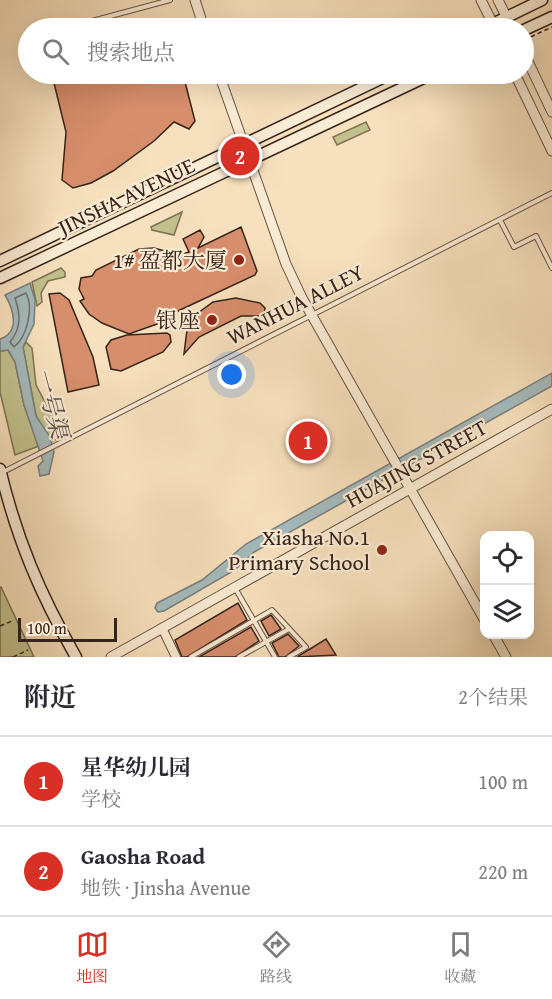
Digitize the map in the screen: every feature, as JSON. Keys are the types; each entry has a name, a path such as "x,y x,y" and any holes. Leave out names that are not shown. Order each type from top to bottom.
{"main road":[{"path":"503,18 542,0"},
{"path":"534,25 552,17"},
{"name":"JINSHA AVENUE","path":"0,261 370,84"},
{"name":"JINSHA AVENUE","path":"0,278 249,158 410,84"},
{"path":"0,471 26,560 44,601 76,657"}],"street":[{"path":"195,0 201,18"},
{"path":"482,0 487,18"},
{"path":"498,0 506,16"},
{"path":"534,74 552,112"},
{"path":"222,84 286,264 311,315 480,612"},
{"path":"520,84 552,151"},
{"name":"HUAJING STREET","path":"111,657 552,409"},
{"path":"162,628 176,657"},
{"path":"496,639 506,657"}],"lane":[{"path":"103,18 170,0"},
{"name":"WANHUA ALLEY","path":"0,471 54,446 552,194"},
{"path":"500,220 514,247 536,236 552,268"},
{"path":"234,588 275,657"},
{"path":"191,657 272,610 306,647 289,657"},
{"path":"239,657 289,628"}],"path":[{"path":"534,35 552,27"},
{"path":"0,626 12,621"},
{"path":"13,657 28,650"}],"shaded area":[{"path":"366,122 370,130 337,145 333,137"},
{"path":"182,212 174,235 152,230 151,227"},
{"path":"61,268 65,272 65,277 48,281 41,293 42,302 37,306 32,282"},
{"path":"26,342 32,348 36,385 63,436 51,442 36,416 23,347"},
{"path":"8,350 15,362 24,405 39,446 15,455 0,392 0,351"},
{"path":"1,587 34,657 0,657"}],"water":[{"path":"30,283 35,300 34,324 23,347 36,416 50,437 54,452 49,474 40,476 38,466 43,461 24,405 15,362 8,350 0,351 0,339 6,336 13,326 13,314 5,295"},
{"path":"552,373 552,386 254,552 235,570 164,611 158,612 155,608 157,603 202,580 246,544"}],"building":[{"path":"54,84 186,84 195,121 189,129 174,122 154,141 113,171 91,183 73,188 62,180 66,132"},
{"path":"241,227 257,271 255,275 178,311 157,324 129,334 102,323 89,314 80,301 84,299 79,289 81,278 92,276 96,270 139,249 154,248 179,255 189,252 183,239 200,230 204,237 198,248"},
{"path":"60,293 69,300 93,357 99,385 68,392 49,294"},
{"path":"236,298 260,303 265,308 264,316 241,316 199,337 184,354 187,330 194,316 213,302"},
{"path":"167,333 170,335 171,342 163,352 121,371 111,369 106,347 111,340 127,335"},
{"path":"238,603 247,620 187,657 182,657 175,640"},
{"path":"271,615 281,629 269,636 261,621"},
{"path":"251,627 259,641 235,657 199,657"},
{"path":"288,634 299,646 285,657 279,657 272,643"},
{"path":"326,639 336,655 297,657 310,649"}],"place":[{"name":"Gaosha Road","path":"240,156"},
{"name":"1# 盈都大厦","path":"239,260"},
{"name":"银座","path":"212,320"},
{"name":"星华幼儿园","path":"308,441"},
{"name":"Xiasha No.1 Primary School","path":"382,550"}],"water label":[{"name":"一号渠","path":"51,403"}]}
